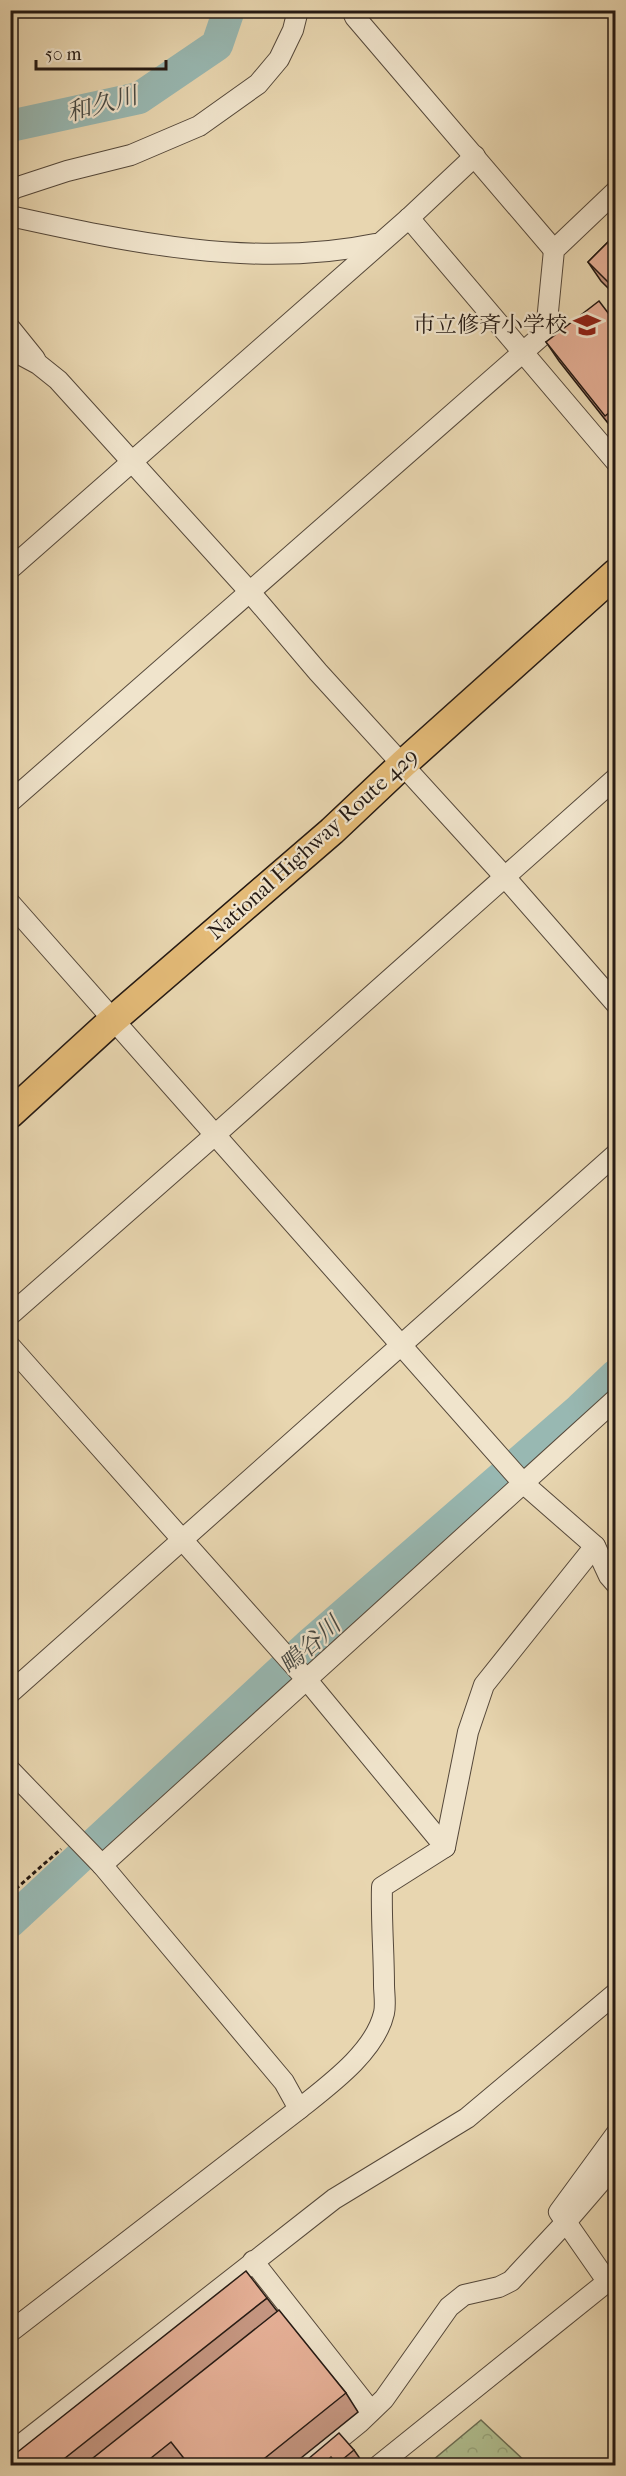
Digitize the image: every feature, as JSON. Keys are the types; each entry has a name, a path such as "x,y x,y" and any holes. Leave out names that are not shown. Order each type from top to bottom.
{"highway":[{"name":"National Highway Route 429","path":"10,1114 114,1019 332,831 615,573"}],"street":[{"path":"10,192 15,188 67,171 131,154 199,126 258,84 279,59 293,30 298,10"},
{"path":"352,10 355,18 554,250"},
{"path":"10,569 409,218 475,156"},
{"path":"10,802 546,332 554,250 615,191"},
{"path":"10,216 69,229 236,255 310,254 378,244"},
{"path":"409,218 615,462"},
{"path":"10,328 38,364"},
{"path":"10,349 38,364 58,380 249,591 318,672 504,876 615,1004"},
{"path":"10,1315 615,778"},
{"path":"10,903 523,1483 595,1546 613,1576"},
{"path":"10,1694 615,1154"},
{"path":"10,1346 308,1680 445,1847"},
{"path":"102,1865 615,1400"},
{"path":"10,2332 332,2083 369,2045 384,2013 382,1887 445,1847 468,1732 484,1685 595,1546"},
{"path":"10,1770 102,1865 284,2082 299,2109"},
{"path":"10,2453 334,2199 466,2118 615,1993"},
{"path":"378,2466 611,2277 559,2212 615,2134"},
{"path":"306,2466 384,2399 449,2307 464,2295 499,2287 511,2281 566,2222 615,2164"},
{"path":"253,2261 371,2411"}],"path":[{"path":"10,1894 75,1836"}],"green space":[{"path":"481,2420 529,2465 427,2465"}],"building":[{"path":"615,235 615,289 588,262"},
{"path":"599,301 615,322 615,408 605,416 546,342"},
{"path":"246,2271 267,2298 55,2466 10,2466 10,2458"},
{"path":"279,2310 346,2393 255,2466 190,2466 171,2442 141,2466 83,2466"},
{"path":"339,2433 354,2450 337,2464 331,2457 321,2466 301,2465"}],"waterway":[{"name":"和久川","path":"10,126 139,98 217,45 229,10"},
{"name":"鴫谷川","path":"10,1922 311,1643 616,1375"}],"place":[{"name":"市立修斉小学校","path":"587,325"}]}
